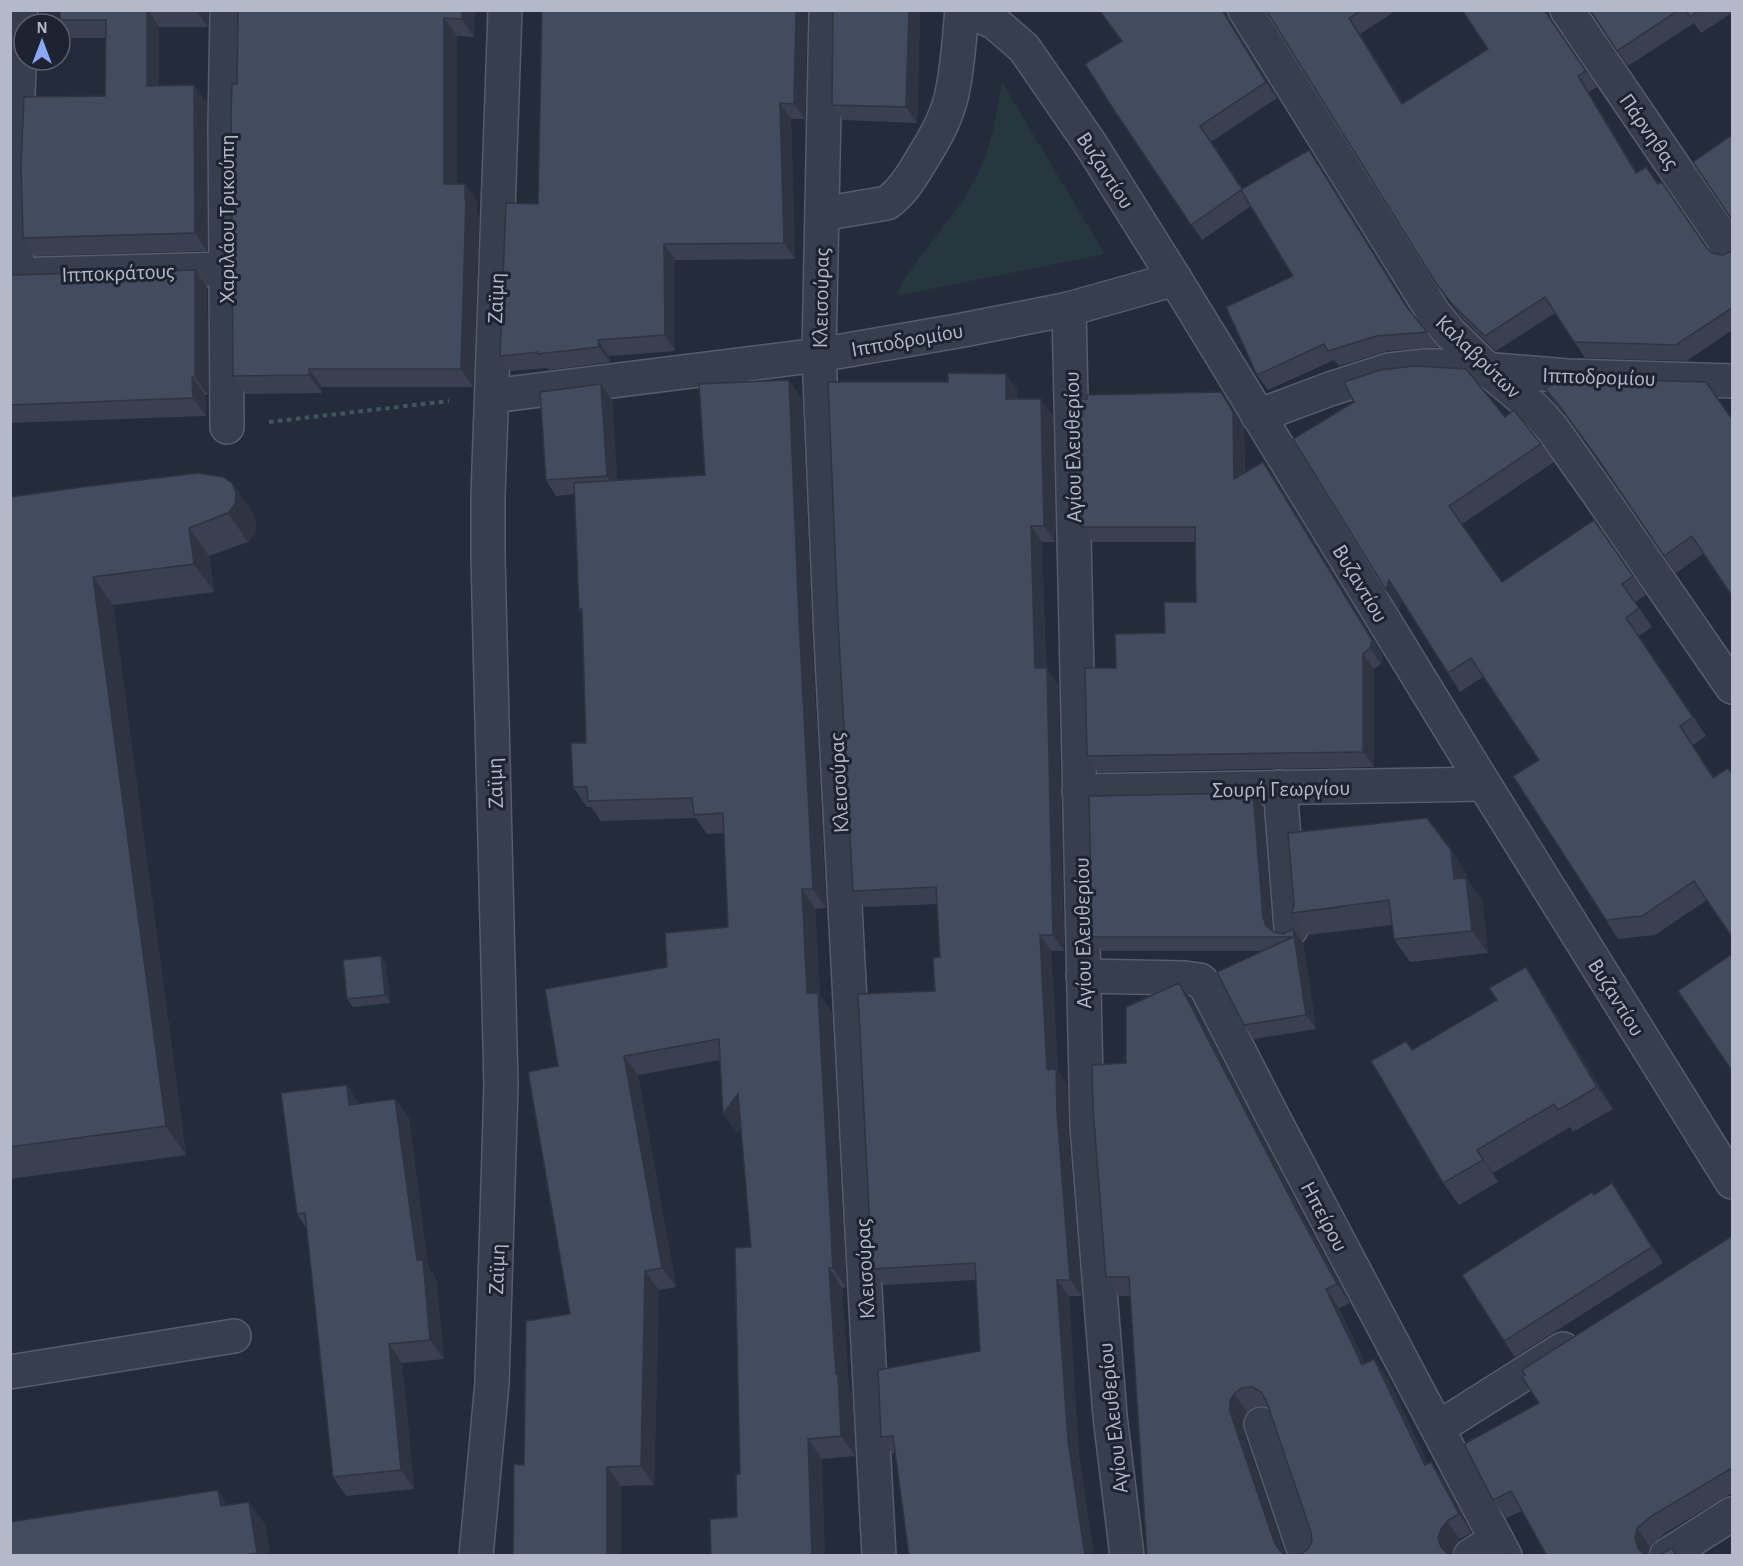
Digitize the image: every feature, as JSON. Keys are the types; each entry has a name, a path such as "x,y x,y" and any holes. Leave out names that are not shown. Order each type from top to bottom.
{"street":[{"path":"14,274 14,74 21,10"},
{"name":"Χαριλάου Τρικούπη","path":"227,10 227,427"},
{"name":"Ζαϊμη","path":"476,1556 492,1383 501,1085 488,485 505,10"},
{"name":"Κλεισούρας","path":"826,10 819,354 831,638 879,1556"},
{"name":"Βυζαντίου","path":"822,214 887,203 909,180 932,144 951,98 963,10 994,22 1024,48 1091,145 1175,279 1484,784 1732,1182"},
{"name":"Καλαβρύτων","path":"1245,10 1433,312 1450,333 1488,370 1526,401 1552,428 1732,687"},
{"name":"Πάρνηθας","path":"1567,10 1732,252"},
{"name":"Ιπποκράτους","path":"14,274 226,269"},
{"name":"Ιπποδρομίου","path":"492,396 819,354 1008,322 1069,309 1175,279"},
{"name":"Αγίου Ελευθερίου","path":"1069,309 1087,1127 1110,1416 1127,1556"},
{"name":"Ιπποδρομίου","path":"1258,416 1330,389 1399,368 1445,366 1569,376 1732,381"},
{"name":"Σουρή Γεωργίου","path":"1079,791 1484,784"},
{"path":"1280,788 1291,929"},
{"name":"Ηπείρου","path":"1083,976 1184,978 1200,980 1205,985 1438,1428 1490,1550"},
{"path":"1438,1428 1585,1335"},
{"path":"10,1372 234,1336"},
{"path":"1261,1424 1306,1556"},
{"path":"1666,1556 1732,1514"}],"path":[{"path":"227,427 492,396"}],"shaded area":[{"path":"1002,82 1105,254 899,295 898,291 907,276 959,206 977,176 990,142"}],"building":[{"path":"60,10 147,10 147,86 194,85 195,233 23,238 21,164 24,97 105,96 106,20 72,20 72,12 60,12"},
{"path":"238,10 462,10 462,19 444,18 444,184 465,184 466,199 461,369 309,369 309,375 233,376 231,110 232,84 237,84"},
{"path":"542,10 796,10 794,104 780,103 784,243 664,244 665,335 598,340 599,347 500,356 506,203 538,204"},
{"path":"833,10 909,10 906,107 832,105"},
{"path":"1099,10 1222,10 1266,82 1200,126 1242,189 1309,150 1406,306 1427,332 1376,336 1328,351 1324,344 1257,375 1226,307 1293,276 1241,190 1191,225 1085,64 1122,41"},
{"path":"1266,10 1362,10 1349,18 1402,104 1488,49 1462,10 1544,10 1586,71 1578,76 1636,173 1646,167 1658,184 1662,182 1712,253 1723,255 1732,251 1732,308 1678,345 1574,342 1545,297 1485,336 1453,305 1437,285"},
{"path":"1590,10 1679,10 1617,51"},
{"path":"1686,10 1700,10 1690,17"},
{"path":"1732,135 1732,220 1693,162"},
{"path":"195,270 193,398 10,405 10,275"},
{"path":"1414,366 1466,369 1505,417 1514,410 1541,444 1449,506 1502,582 1594,520 1633,576 1622,584 1639,608 1626,618 1693,717 1680,726 1713,778 1728,768 1732,774 1732,937 1694,881 1642,916 1606,920 1513,776 1539,760 1471,658 1448,673 1389,580 1386,590 1293,439 1354,402 1344,382 1380,370"},
{"path":"948,373 1006,374 1006,399 1041,399 1044,526 1031,526 1035,668 1047,668 1053,935 1040,935 1047,1070 1056,1069 1057,1112 1070,1280 1057,1280 1068,1441 1085,1556 909,1556 893,1436 881,1437 878,1370 980,1351 975,1263 872,1269 858,994 935,991 933,958 940,957 936,887 853,891 828,382 948,382"},
{"path":"1559,378 1706,382 1732,419 1732,596 1692,536 1664,556 1598,459 1545,389"},
{"path":"789,380 813,889 802,889 807,993 818,993 833,1268 829,1268 841,1436 808,1439 812,1556 711,1556 710,1519 737,1517 736,1475 740,1474 735,1248 751,1247 738,1094 723,1114 719,1039 624,1056 662,1268 645,1271 641,1466 607,1467 607,1556 513,1556 514,1464 524,1465 526,1321 570,1314 528,1072 558,1066 545,989 667,967 665,933 728,927 723,813 694,815 692,798 588,801 587,787 573,787 571,743 586,743 582,609 579,609 574,483 705,475 699,384"},
{"path":"601,384 607,476 546,480 540,392"},
{"path":"1221,392 1233,412 1234,479 1263,462 1372,640 1370,648 1363,654 1363,752 1087,756 1085,668 1116,668 1115,634 1165,633 1164,602 1196,602 1195,527 1082,527 1079,399 1087,399 1087,395"},
{"path":"198,473 223,477 232,483 236,493 235,504 228,513 189,528 194,564 93,577 166,1126 10,1147 10,497"},
{"path":"1253,793 1263,917 1266,926 1274,932 1283,934 1293,929 1306,1015 1244,1025 1217,972 1293,937 1092,937 1089,796"},
{"path":"1427,818 1451,850 1454,879 1466,878 1472,931 1394,939 1389,900 1292,913 1294,905 1288,833"},
{"path":"1732,954 1732,1071 1678,991"},
{"path":"381,956 385,995 347,999 343,960"},
{"path":"1526,967 1597,1087 1558,1110 1554,1104 1477,1150 1483,1160 1443,1183 1371,1061 1406,1041 1412,1050 1497,1000 1489,988"},
{"path":"1179,983 1337,1284 1326,1289 1362,1365 1374,1359 1425,1465 1431,1462 1459,1514 1447,1521 1438,1538 1441,1547 1449,1555 1454,1556 1298,1556 1308,1549 1312,1541 1311,1532 1266,1400 1261,1392 1252,1387 1242,1388 1234,1394 1230,1401 1230,1412 1275,1544 1281,1552 1289,1556 1147,1556 1129,1277 1106,1277 1093,1108 1092,1065 1126,1063 1126,1007"},
{"path":"347,1085 349,1105 395,1099 417,1260 423,1260 430,1340 389,1344 401,1470 333,1477 305,1213 297,1214 281,1093"},
{"path":"1612,1183 1652,1247 1504,1341 1462,1275 1592,1192 1594,1195"},
{"path":"1732,1235 1732,1473 1730,1469 1653,1515 1637,1528 1635,1539 1638,1548 1644,1554 1651,1556 1547,1556 1511,1491 1493,1500 1464,1444 1539,1403 1522,1377 1525,1375 1522,1370"},
{"path":"218,1490 221,1506 249,1502 257,1553 241,1556 10,1556 10,1522"},
{"path":"1672,1548 1677,1556 1657,1556 1663,1553"}]}
